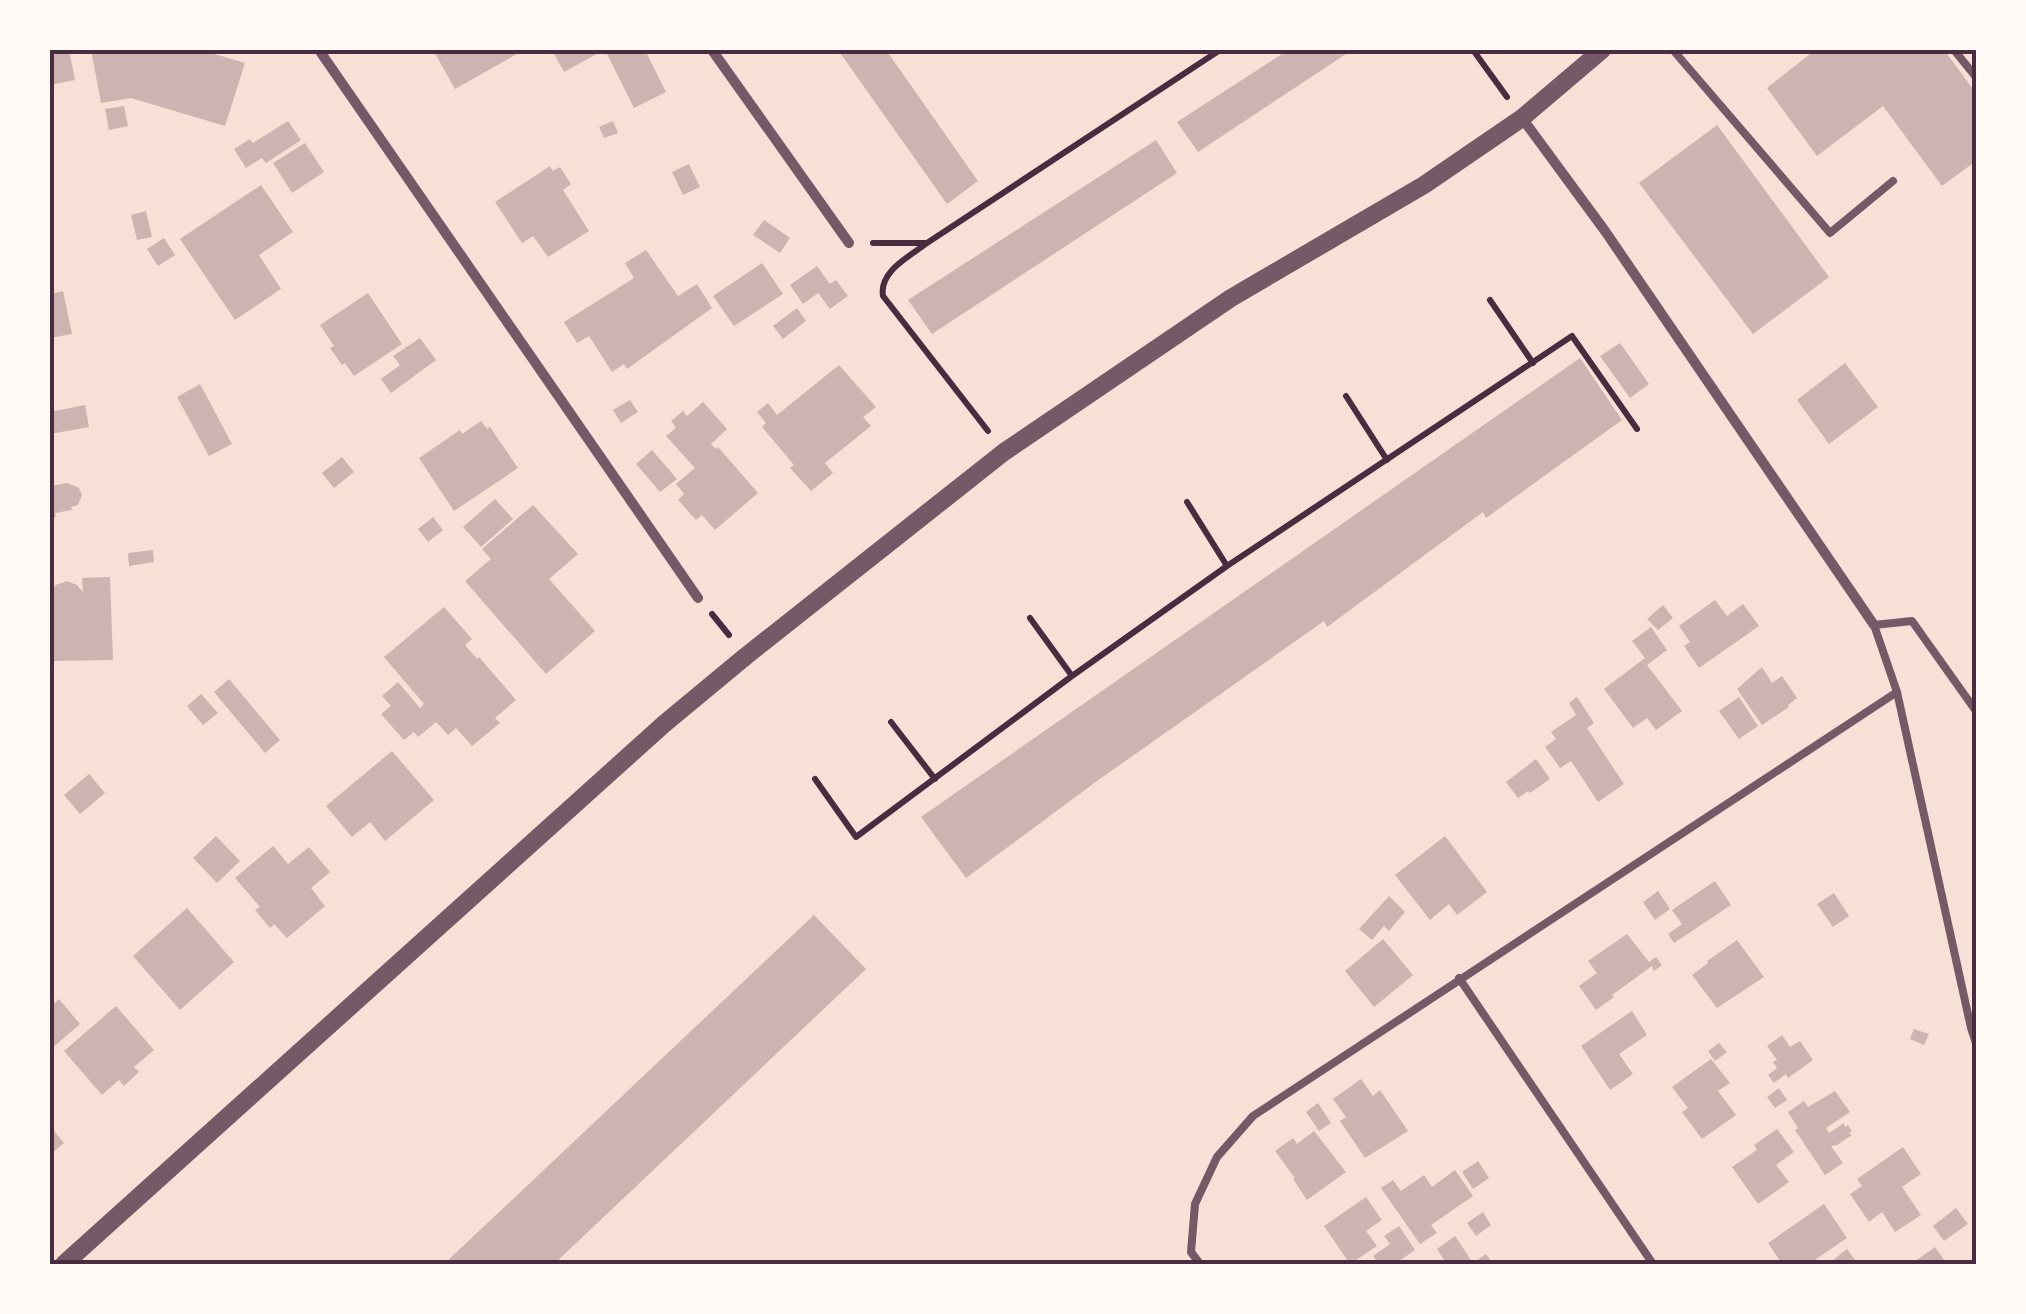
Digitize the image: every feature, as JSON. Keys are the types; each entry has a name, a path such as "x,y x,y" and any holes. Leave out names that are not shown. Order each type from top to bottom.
{"street":[{"path":"319,50 698,598"},
{"path":"712,50 849,242"},
{"path":"64,1264 664,724 1004,452 1230,298 1424,185 1522,118 1602,50"},
{"path":"1522,118 1605,231 1874,625"}],"lane":[{"path":"1673,50 1830,233 1894,181"},
{"path":"1954,50 1976,77"},
{"path":"1976,711 1912,622 1874,625 1897,692 1976,1042"},
{"path":"1200,1264 1192,1252 1195,1204 1217,1157 1252,1116 1897,692"},
{"path":"1460,978 1653,1264"}],"path":[{"path":"1004,452 884,296 886,274 926,243 1220,50"},
{"path":"1474,50 1522,118"},
{"path":"849,242 926,243"},
{"path":"1490,300 1533,364"},
{"path":"815,779 856,837 1227,566 1572,336 1637,430"},
{"path":"1346,396 1387,460"},
{"path":"1187,502 1227,566"},
{"path":"698,598 746,656"},
{"path":"1030,618 1072,676"},
{"path":"891,722 934,779"}],"building":[{"path":"50,50 69,50 75,80 50,85"},
{"path":"91,50 201,50 245,63 225,126 131,98 101,103"},
{"path":"433,50 524,50 455,89"},
{"path":"552,50 604,50 564,72"},
{"path":"616,50 645,50 666,92 634,108 607,54"},
{"path":"838,50 886,50 978,181 947,204"},
{"path":"1288,50 1352,50 1198,152 1177,122"},
{"path":"1815,50 1944,50 1976,93 1976,161 1942,186 1883,106 1817,156 1767,88"},
{"path":"124,106 128,126 109,130 105,109"},
{"path":"288,121 301,140 266,163 262,158 246,168 234,149 250,139 253,143"},
{"path":"613,121 618,133 604,138 599,127"},
{"path":"1717,125 1829,277 1753,334 1639,183"},
{"path":"1156,140 1177,173 932,334 908,300"},
{"path":"305,143 324,172 292,193 273,163"},
{"path":"689,164 700,187 683,195 672,172"},
{"path":"550,166 553,171 560,167 571,184 563,190 589,231 548,257 533,236 522,243 495,202"},
{"path":"261,185 293,232 259,255 281,289 235,320 180,239"},
{"path":"146,211 152,237 137,240 131,215"},
{"path":"764,220 790,238 780,253 753,235"},
{"path":"164,238 175,255 158,266 147,249"},
{"path":"646,250 678,296 697,284 712,308 627,369 624,364 612,372 589,336 577,343 564,322 634,278 625,263"},
{"path":"762,263 783,294 734,326 713,296"},
{"path":"817,266 830,284 836,280 848,296 830,309 818,293 803,304 790,285"},
{"path":"63,291 72,334 50,338 50,294"},
{"path":"368,293 402,344 354,376 330,348 334,346 320,325"},
{"path":"797,308 806,321 783,339 773,326"},
{"path":"420,338 436,360 391,393 381,379 400,365 393,356"},
{"path":"1620,343 1649,384 1630,398 1600,356"},
{"path":"1580,358 1622,420 1486,518 1483,512 1327,627 1324,621 966,878 921,817"},
{"path":"1845,363 1878,407 1829,444 1797,400"},
{"path":"839,365 876,407 863,417 871,426 825,463 833,473 811,491 790,468 794,465 762,427 766,423 757,412 768,403 777,415"},
{"path":"200,384 232,444 209,456 177,397"},
{"path":"630,400 638,412 621,423 613,410"},
{"path":"703,402 727,429 711,444 758,493 715,530 702,515 696,520 678,500 684,494 676,484 695,468 666,436 676,428 671,421 683,411 687,416"},
{"path":"85,405 89,427 50,434 50,412"},
{"path":"481,421 487,429 490,427 518,468 454,511 419,458 460,430 462,434"},
{"path":"652,450 677,479 660,492 636,464"},
{"path":"342,457 354,472 334,488 322,473"},
{"path":"67,483 79,488 82,495 78,505 55,513 56,517 50,519 50,486"},
{"path":"495,499 513,519 481,547 463,527"},
{"path":"533,505 578,554 549,579 595,631 546,674 465,581 491,559 482,549"},
{"path":"433,517 443,530 428,542 418,529"},
{"path":"153,550 154,562 129,566 128,553"},
{"path":"110,577 113,660 50,661 50,591 67,581 83,592 82,578"},
{"path":"1715,600 1727,616 1743,604 1759,626 1699,668 1684,646 1690,642 1679,626"},
{"path":"1663,605 1673,618 1658,630 1647,619"},
{"path":"444,607 472,639 465,645 516,700 495,718 500,723 472,746 456,728 448,735 436,722 418,737 414,732 404,740 381,714 391,706 382,696 398,682 420,708 424,704 384,657"},
{"path":"1651,627 1667,650 1647,665 1682,711 1656,730 1647,718 1633,728 1604,689 1645,658 1632,641"},
{"path":"1762,667 1772,683 1782,676 1797,698 1762,725 1737,689"},
{"path":"229,679 280,740 265,753 214,692"},
{"path":"201,694 218,713 203,725 187,706"},
{"path":"1577,697 1594,723 1587,728 1624,784 1598,802 1571,761 1560,768 1545,747 1556,739 1551,732 1576,715 1569,703"},
{"path":"1739,697 1758,726 1739,739 1719,711"},
{"path":"392,751 434,800 385,841 370,822 352,837 326,806"},
{"path":"1536,759 1550,779 1518,798 1506,782"},
{"path":"89,774 105,793 80,814 64,795"},
{"path":"216,836 240,861 217,883 193,858"},
{"path":"1445,836 1487,892 1457,915 1449,904 1430,920 1395,875"},
{"path":"273,846 288,864 309,847 330,872 311,888 325,906 287,938 274,924 270,928 255,910 260,907 235,878"},
{"path":"1715,881 1731,905 1674,943 1668,934 1682,924 1672,910"},
{"path":"1658,891 1670,909 1655,920 1643,902"},
{"path":"1834,893 1849,916 1833,927 1817,904"},
{"path":"1389,896 1405,912 1389,931 1384,926 1372,940 1359,929"},
{"path":"187,908 234,962 180,1010 133,956"},
{"path":"814,915 866,969 554,1264 444,1264"},
{"path":"1627,934 1649,962 1656,957 1662,965 1654,971 1652,966 1596,1010 1579,986 1597,973 1588,961"},
{"path":"1383,939 1413,975 1374,1007 1345,971"},
{"path":"1737,940 1764,977 1717,1008 1692,975"},
{"path":"59,999 80,1024 50,1050 50,1007"},
{"path":"116,1006 154,1050 134,1067 139,1072 124,1086 119,1080 102,1095 64,1051"},
{"path":"1632,1011 1647,1035 1619,1054 1633,1074 1610,1090 1581,1046"},
{"path":"1914,1029 1929,1034 1924,1045 1910,1039"},
{"path":"1782,1035 1790,1047 1800,1041 1813,1060 1774,1083 1768,1075 1777,1068 1773,1062 1777,1060 1767,1046"},
{"path":"1719,1043 1727,1052 1715,1061 1708,1051"},
{"path":"1711,1059 1730,1083 1718,1091 1736,1115 1702,1139 1682,1112 1688,1108 1672,1087"},
{"path":"1361,1079 1373,1096 1380,1090 1408,1131 1365,1158 1340,1121 1346,1117 1333,1099"},
{"path":"1779,1088 1787,1100 1775,1108 1767,1097"},
{"path":"1835,1091 1850,1112 1826,1128 1829,1133 1844,1123 1852,1135 1831,1146 1843,1163 1825,1175 1795,1130 1798,1128 1788,1112 1804,1101 1808,1107"},
{"path":"1318,1103 1331,1123 1319,1131 1306,1112"},
{"path":"50,1126 64,1143 50,1155"},
{"path":"1777,1129 1794,1152 1776,1165 1789,1182 1758,1204 1732,1167 1757,1150 1754,1145"},
{"path":"1314,1131 1346,1172 1307,1200 1275,1151 1293,1138 1297,1144"},
{"path":"1903,1147 1921,1174 1902,1187 1921,1215 1895,1232 1882,1212 1869,1222 1850,1194 1862,1186 1857,1179"},
{"path":"1478,1161 1489,1178 1473,1189 1462,1172"},
{"path":"1455,1170 1473,1196 1431,1225 1437,1233 1420,1244 1381,1188 1393,1180 1401,1191 1424,1175 1432,1187"},
{"path":"1366,1197 1382,1220 1366,1231 1377,1246 1350,1264 1324,1226"},
{"path":"1824,1204 1847,1238 1816,1259 1820,1264 1782,1264 1768,1243"},
{"path":"1956,1208 1968,1224 1944,1241 1933,1226"},
{"path":"1483,1212 1491,1225 1476,1236 1467,1223"},
{"path":"1399,1226 1415,1250 1395,1264 1370,1264 1376,1260 1373,1256 1390,1244 1384,1236"},
{"path":"1455,1236 1473,1263 1486,1254 1493,1264 1447,1264 1437,1249"},
{"path":"1935,1247 1947,1264 1911,1264"},
{"path":"1847,1249 1858,1264 1834,1264 1832,1261"}]}
